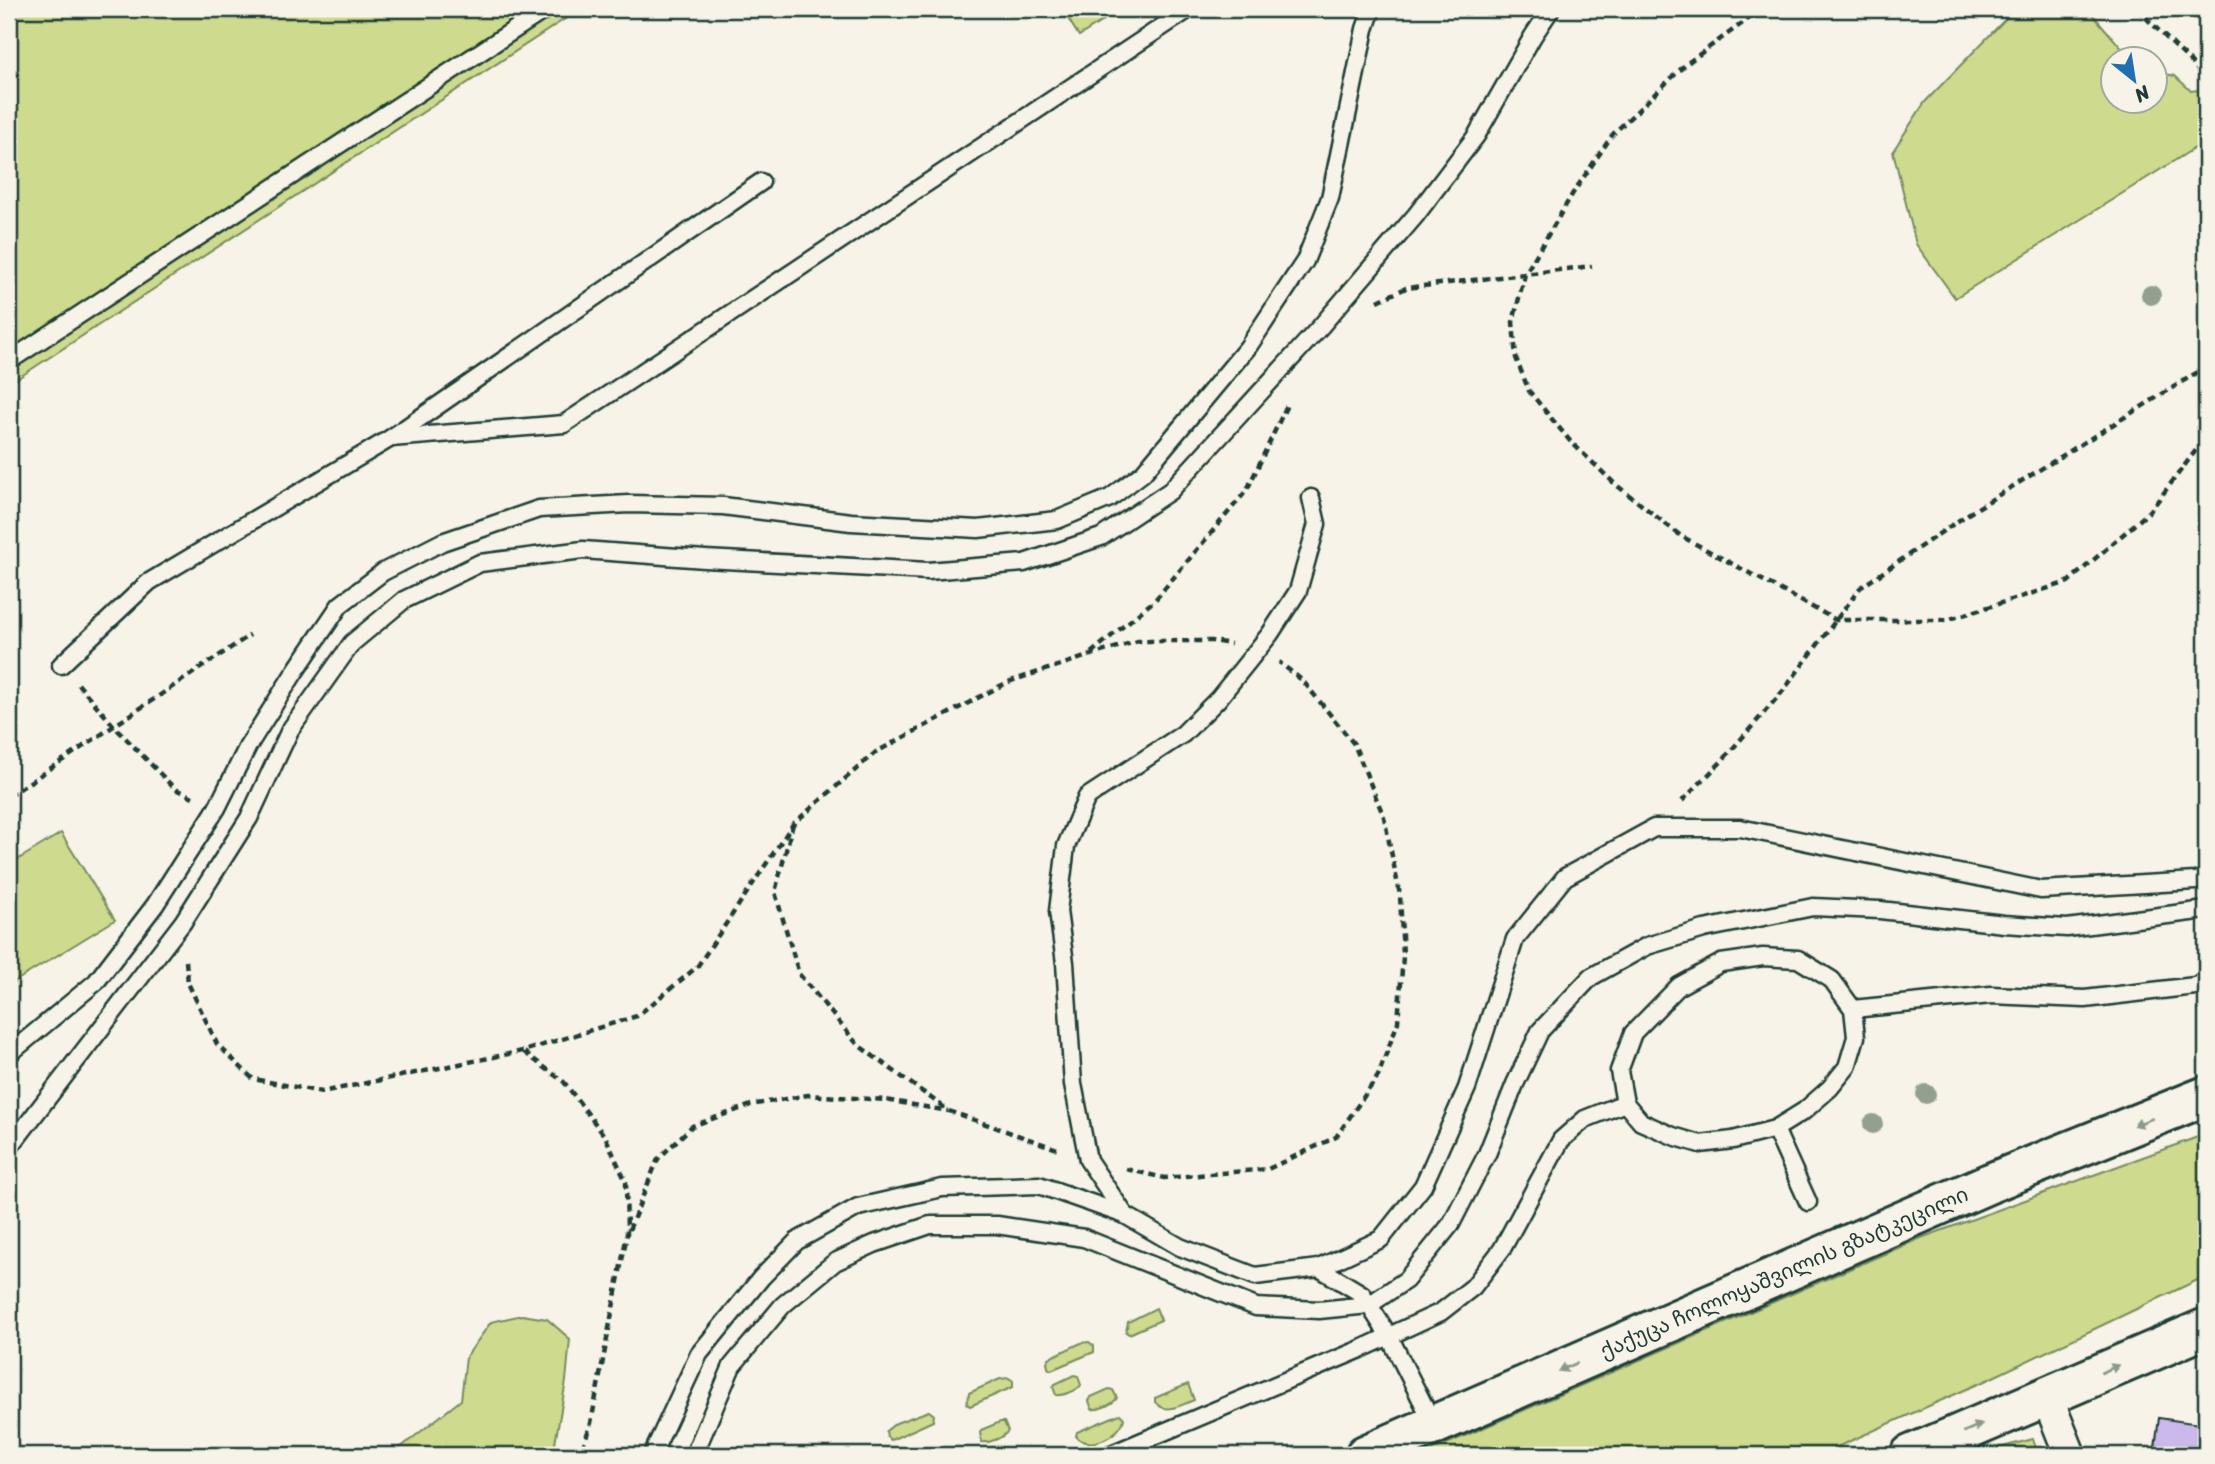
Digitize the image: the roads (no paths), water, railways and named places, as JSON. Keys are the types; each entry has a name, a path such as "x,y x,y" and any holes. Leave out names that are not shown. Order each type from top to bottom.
{"main road":[{"name":"ქაქუცა ჩოლოყაშვილის გზატკეცილი","path":"1365,1455 1990,1183 2206,1096"},
{"path":"1910,1455 2206,1328"}],"street":[{"path":"2047,1397 2059,1423 2068,1455"}],"lane":[{"path":"9,361 546,9"},
{"path":"391,438 564,424 1189,9"},
{"path":"9,1054 96,982 155,905 217,808 248,746 340,605 383,572 442,541 538,509 629,504 723,506 851,522 978,529 1057,520 1110,498 1143,473 1248,347 1305,261 1330,198 1366,29 1373,9"},
{"path":"9,1148 183,922 249,818 290,730 352,643 404,600 480,563 583,550 928,571 1024,563 1101,537 1170,491 1321,326 1416,215 1476,136 1532,36 1551,9"},
{"path":"61,665 149,582 391,438 761,183"},
{"path":"1125,1215 1088,1160 1073,1084 1065,963 1058,911 1066,846 1087,797 1183,734 1217,699 1259,647 1298,591 1317,524 1311,498"},
{"path":"652,1455 699,1354 761,1278 797,1241 858,1207 942,1188 1039,1185 1125,1215 1181,1247 1255,1276 1319,1268 1381,1239 1423,1186 1467,1088 1516,939 1565,877 1654,828 1740,828 2041,890 2196,881 2206,878"},
{"path":"694,1455 732,1367 783,1305 835,1262 874,1244 930,1225 997,1225 1084,1238 1256,1307 1320,1310 1369,1305 1406,1280 1451,1224 1488,1154 1515,1083 1540,1031 1591,977 1647,946 1704,929 1813,907 1880,910 2067,928 2206,910"},
{"path":"1763,957 1798,960 1832,980 1853,1009 1856,1037 1847,1067 1830,1088 1804,1111 1775,1129 1733,1140 1700,1144 1641,1122 1625,1103 1619,1071 1633,1033 1679,986 1721,963 1763,957"},
{"path":"1853,1009 1992,995 2085,999 2195,986 2206,982"},
{"path":"1109,1455 1441,1312 1473,1287 1502,1249 1561,1140 1586,1119 1625,1103"},
{"path":"1775,1129 1808,1202"},
{"path":"1319,1268 1362,1294 1389,1336 1434,1425"}]}
